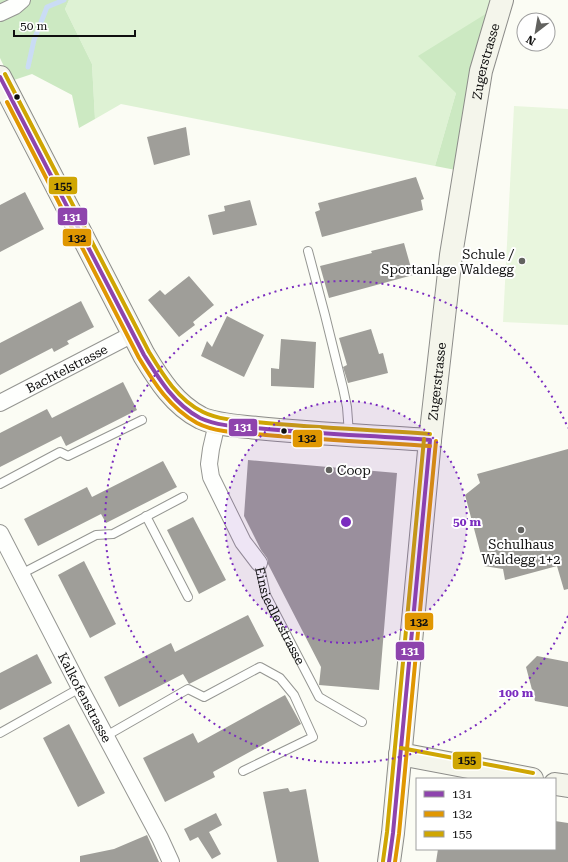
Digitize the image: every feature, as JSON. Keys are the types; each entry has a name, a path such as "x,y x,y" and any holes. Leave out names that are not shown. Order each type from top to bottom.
{"main road":[{"name":"Zugerstrasse","path":"389,862 430,440 450,255 481,71 502,0"},
{"path":"1,83 156,376 178,402 189,411 202,418 225,424 284,430 430,440"},
{"path":"400,754 527,778"},
{"path":"556,784 568,786"}],"street":[{"path":"0,13 15,6 22,0"},
{"name":"Bachtelstrasse","path":"0,403 133,334"},
{"name":"Einsiedlerstrasse","path":"217,422 209,464 211,477 243,542 259,563"},
{"name":"Kalkofenstrasse","path":"0,533 160,838 171,862"}],"lane":[{"path":"308,251 344,388 349,434"},
{"path":"0,484 60,452 68,456 142,420"},
{"path":"21,574 96,535 113,534 182,498"},
{"path":"146,516 188,597"},
{"name":"Einsiedlerstrasse","path":"259,563 266,595 320,697 362,722"},
{"path":"106,736 188,689 204,697 260,667 280,678 289,689 294,696 313,737 243,771"},
{"path":"0,733 80,688"}],"green space":[{"path":"0,0 69,0 65,9 92,64 95,119 79,128 72,95 32,74 11,81 0,58"},
{"path":"69,0 501,0 456,93 435,166 121,104 95,119 92,64 65,9"},
{"path":"500,5 471,173 435,166 456,93 418,56"},
{"path":"514,106 568,109 568,325 503,322"}],"building":[{"path":"186,127 190,155 154,165 147,137"},
{"path":"416,177 424,199 421,200 423,210 322,237 315,212 320,210 318,203"},
{"path":"25,192 44,229 0,252 0,205"},
{"path":"250,200 257,225 213,235 208,215 225,211 224,206"},
{"path":"404,243 413,275 329,298 320,266"},
{"path":"189,276 214,305 193,322 195,325 179,337 148,300 160,290 165,295"},
{"path":"81,301 94,327 67,341 69,344 54,352 52,348 0,375 0,343"},
{"path":"227,316 264,335 244,377 201,356 207,341 212,347"},
{"path":"371,329 379,354 383,353 388,373 348,383 343,367 347,365 339,338"},
{"path":"281,339 316,342 314,388 271,386 271,368 279,369"},
{"path":"123,382 137,410 66,446 61,436 0,467 0,433 47,409 52,418"},
{"name":"Schulhaus Waldegg 1+2","path":"568,449 568,589 564,590 557,566 505,580 503,569 484,566 465,495 480,483 477,474"},
{"path":"248,460 397,473 379,690 319,685 321,667 268,564 267,558 261,550 244,516"},
{"path":"163,461 177,487 106,523 101,514 38,546 24,519 87,487 92,497"},
{"path":"193,517 226,580 199,594 167,530"},
{"path":"84,561 116,624 90,638 58,575"},
{"path":"248,615 264,646 189,684 183,674 119,707 104,677 171,643 175,652"},
{"path":"37,654 52,683 0,710 0,673"},
{"path":"537,656 568,662 568,707 535,701 526,667"},
{"path":"285,695 301,724 213,772 215,777 165,802 143,758 193,733 198,743"},
{"path":"69,724 105,793 78,807 43,738"},
{"path":"288,788 290,792 306,789 319,862 277,862 263,792"},
{"path":"216,813 222,825 209,832 221,854 212,859 198,837 190,841 184,829"},
{"path":"556,821 568,823 568,862 436,862 438,850 556,850"},
{"path":"147,835 159,862 80,862 80,856 114,849"}],"waterway":[{"path":"28,67 34,40 47,7 64,0"}],"transit line":[{"name":"155","path":"5,74 149,352 172,386 186,401 210,415 234,420 430,434"},
{"name":"131","path":"0,77 144,355 161,382 182,406 207,421 233,426 430,440"},
{"name":"132","path":"7,102 139,358 157,386 187,417 197,423 213,429 230,432 430,446"},
{"name":"155","path":"383,861 424,439"},
{"name":"131","path":"389,862 430,440"},
{"name":"132","path":"395,862 399,834 436,441"},
{"name":"155","path":"401,748 533,773"}],"place":[{"name":"Schule / Sportanlage Waldegg","path":"522,261"},
{"name":"Coop","path":"329,470"},
{"name":"Schulhaus Waldegg 1+2","path":"521,530"}]}
